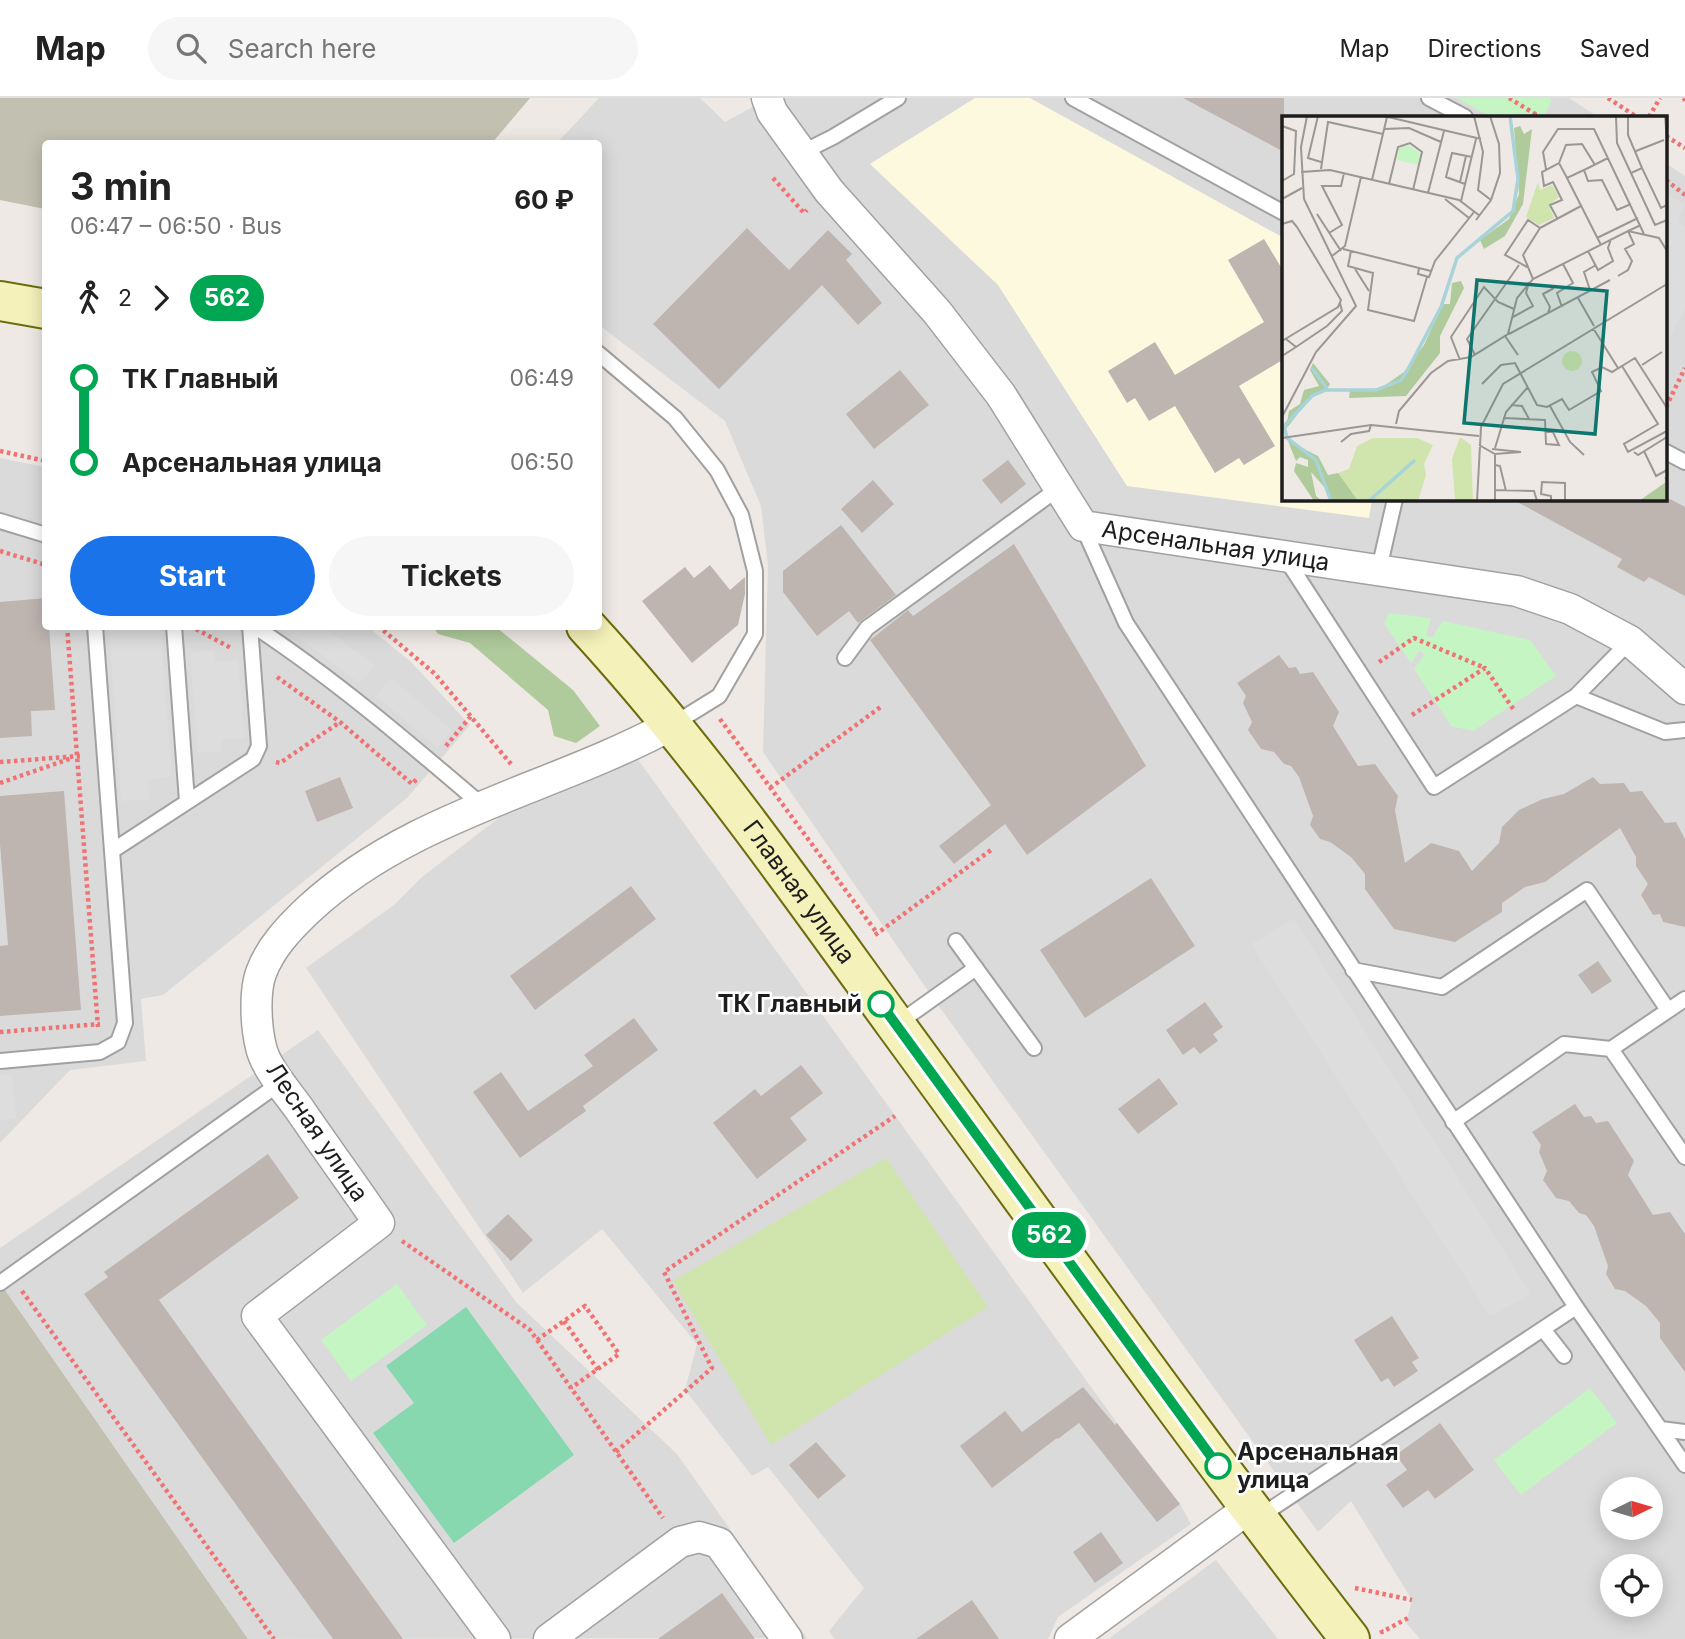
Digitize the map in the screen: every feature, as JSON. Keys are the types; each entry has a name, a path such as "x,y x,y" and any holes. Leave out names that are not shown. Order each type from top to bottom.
{"main road":[{"path":"0,301 42,308"},
{"name":"Главная улица","path":"589,630 671,725 762,842 1253,1513 1350,1639"}],"street":[{"name":"Арсенальная улица","path":"767,98 772,112 829,191 945,322 1001,394 1083,526 1517,591 1570,609 1630,641 1685,690"},
{"name":"Лесная улица","path":"495,1639 257,1316 379,1223 280,1083 261,1050 256,1016 260,974 285,931 334,886 419,834 648,738 671,725"},
{"path":"1070,1639 1253,1513"},
{"path":"549,1639 680,1542 699,1537 719,1543 787,1639"}],"lane":[{"path":"801,153 898,98"},
{"path":"1073,98 1282,212"},
{"path":"1429,98 1463,116"},
{"path":"602,356 675,418 717,470 741,515 755,572 755,635 719,696 671,725"},
{"path":"1668,453 1685,462"},
{"path":"845,658 867,628 1059,488"},
{"path":"1378,569 1395,500"},
{"path":"0,521 42,534"},
{"path":"1083,526 1126,623 1453,1122 1685,1465"},
{"path":"1284,555 1434,787 1576,696 1630,641"},
{"path":"0,1061 100,1052 118,1042 125,1023 95,630"},
{"path":"174,630 187,801"},
{"path":"112,850 253,758 259,746 252,630"},
{"path":"258,630 300,656 368,707 483,806"},
{"path":"1576,696 1665,732 1685,730"},
{"path":"1353,970 1442,987 1587,890 1668,1010"},
{"path":"956,941 1034,1048"},
{"path":"896,1025 976,968"},
{"path":"1453,1122 1564,1044 1611,1049 1685,999"},
{"path":"1611,1049 1685,1157"},
{"path":"6,1280 280,1083"},
{"path":"1253,1513 1282,1499 1576,1307"},
{"path":"1543,1329 1564,1356"},
{"path":"1661,1429 1685,1432"}],"path":[{"path":"1509,98 1534,116"},
{"path":"1608,98 1635,116"},
{"path":"1650,116 1660,98"},
{"path":"1668,137 1685,148"},
{"path":"1668,182 1685,195"},
{"path":"1668,403 1685,368"},
{"path":"0,451 42,459"},
{"path":"0,551 42,564"},
{"path":"67,630 100,1052"},
{"path":"383,630 435,674 531,788"},
{"path":"1362,674 1414,638 1485,668 1526,728"},
{"path":"1395,727 1485,668"},
{"path":"708,702 877,933"},
{"path":"770,788 882,706"},
{"path":"253,758 279,763 340,722"},
{"path":"0,762 105,754"},
{"path":"0,783 77,756"},
{"path":"869,940 991,850"},
{"path":"0,1032 125,1023"},
{"path":"616,1452 712,1368 664,1272 895,1116"},
{"path":"379,1223 530,1330 680,1542"},
{"path":"6,1280 274,1639"},
{"path":"537,1340 585,1306 619,1354 571,1388"},
{"path":"565,1321 598,1370"},
{"path":"1348,1587 1412,1600"}],"shaded area":[{"path":"0,98 530,98 495,140 42,140 42,208 0,200"},
{"path":"599,98 700,98 725,122 769,98 1569,98 1596,116 1282,116 1282,500 1668,500 1668,164 1685,176 1685,1639 1420,1639 1406,1623 1412,1600 1351,1501 1318,1532 933,998 763,752 768,566 761,506 725,421 602,327 602,140 560,140"},
{"path":"975,98 1030,98 1282,237 1282,500 1372,500 1369,518 1127,486 998,285 870,164"},
{"path":"1668,195 1685,204 1677,222 1685,227 1685,308 1668,341"},
{"path":"0,458 42,466 42,630 372,630 411,662 470,725 407,798 163,995 141,999 146,1061 70,1070 0,1143"},
{"path":"109,630 160,630 172,777 148,779 149,799 121,801"},
{"path":"283,630 327,630 375,665 360,683"},
{"path":"214,651 215,662 238,660 245,738 221,740 222,751 198,753 190,653"},
{"path":"391,678 452,730 438,748 376,696"},
{"path":"634,754 1117,1423 1180,1504 1191,1524 1058,1617 1048,1639 835,1639 829,1631 864,1588 768,1467 752,1476 685,1390 697,1344 602,1229 523,1293 306,968 394,905 422,877 513,807"},
{"path":"1294,919 1531,1294 1490,1316 1251,944"},
{"path":"318,1030 517,1303 677,1454 807,1638 248,1639 0,1283 0,1248"},
{"path":"12,1074 16,1119 0,1120 0,1075"},
{"path":"0,1283 248,1639 0,1639"},
{"path":"1216,1560 1278,1639 1108,1639"}],"green space":[{"path":"1457,98 1552,100 1544,116 1489,116"},
{"path":"1389,613 1431,618 1426,635 1432,638 1443,621 1530,640 1556,676 1473,731 1451,726 1414,669 1425,654 1419,651 1411,663 1384,623"},
{"path":"435,630 500,630 573,690 600,726 576,743 554,736 548,710 470,643 438,634"},
{"path":"886,1158 988,1307 771,1445 673,1281"},
{"path":"397,1284 427,1325 351,1381 321,1340"},
{"path":"466,1307 574,1455 454,1543 373,1433 414,1403 386,1366"},
{"path":"1590,1388 1617,1423 1521,1495 1494,1460"}],"building":[{"path":"1183,98 1284,98 1282,151"},
{"path":"747,228 789,270 828,230 852,254 846,260 882,303 858,325 822,285 719,389 653,324"},
{"path":"1264,239 1282,269 1282,360 1239,386 1275,446 1244,465 1239,458 1215,473 1175,406 1149,421 1135,398 1127,403 1108,371 1155,342 1175,375 1264,322 1228,260"},
{"path":"900,370 929,405 874,449 846,414"},
{"path":"1008,460 1026,484 1001,504 982,480"},
{"path":"873,480 894,504 862,533 841,509"},
{"path":"1670,499 1685,507 1685,596 1649,577 1644,582 1617,567 1622,559 1514,500"},
{"path":"841,525 896,595 858,623 849,611 817,636 783,592 783,571"},
{"path":"1014,544 1146,766 1027,855 1005,824 954,864 939,846 991,805 870,640 908,610 913,616"},
{"path":"710,565 730,590 745,577 745,594 738,625 692,663 642,601 685,567 694,578"},
{"path":"42,598 42,630 49,630 55,710 31,711 32,736 0,738 0,602"},
{"path":"1279,655 1289,668 1296,667 1300,674 1313,672 1339,712 1333,726 1358,766 1375,764 1398,796 1395,810 1405,863 1431,843 1459,851 1472,871 1499,843 1502,827 1519,810 1543,799 1564,794 1593,777 1600,784 1624,783 1630,792 1642,791 1665,823 1676,822 1685,839 1685,927 1663,922 1660,914 1653,915 1641,895 1648,884 1636,866 1636,857 1620,828 1545,882 1525,887 1502,903 1502,912 1455,942 1394,929 1365,889 1365,874 1351,857 1330,842 1320,839 1310,825 1313,816 1299,777 1291,766 1284,764 1274,752 1261,749 1248,730 1252,722 1243,703 1246,696 1237,683"},
{"path":"340,777 353,808 317,822 305,791"},
{"path":"64,791 81,1010 0,1016 0,946 8,945 0,844 0,796"},
{"path":"1151,878 1195,946 1085,1018 1040,950"},
{"path":"631,886 656,919 535,1010 510,976"},
{"path":"1598,961 1612,981 1592,994 1578,975"},
{"path":"1205,1002 1223,1027 1213,1034 1218,1041 1200,1054 1194,1047 1183,1055 1166,1030"},
{"path":"634,1018 658,1050 583,1106 586,1111 520,1158 473,1092 501,1072 528,1111 593,1066 584,1055"},
{"path":"801,1065 823,1093 790,1118 807,1140 757,1179 713,1123 755,1089 761,1096"},
{"path":"1159,1078 1178,1104 1138,1134 1118,1109"},
{"path":"1575,1104 1584,1117 1591,1116 1596,1123 1608,1121 1634,1161 1628,1175 1653,1215 1670,1212 1685,1234 1685,1372 1660,1338 1660,1323 1646,1306 1625,1291 1615,1289 1606,1274 1608,1266 1594,1226 1586,1215 1579,1213 1569,1201 1556,1198 1543,1180 1547,1171 1539,1152 1541,1145 1532,1132"},
{"path":"268,1154 299,1198 159,1300 403,1639 333,1639 84,1294 108,1277 104,1272"},
{"path":"508,1214 533,1240 511,1261 486,1235"},
{"path":"1392,1316 1419,1358 1412,1362 1418,1371 1394,1387 1388,1378 1381,1382 1354,1340"},
{"path":"1083,1387 1115,1425 1117,1423 1180,1504 1157,1522 1079,1423 992,1488 960,1446 1005,1411 1022,1432"},
{"path":"1440,1423 1474,1470 1435,1499 1428,1490 1403,1508 1386,1485 1407,1470 1396,1455"},
{"path":"816,1442 846,1476 818,1499 789,1465"},
{"path":"1101,1532 1123,1563 1095,1583 1073,1552"},
{"path":"722,1593 755,1639 658,1639"},
{"path":"972,1600 999,1639 916,1639"}],"bus line":[{"name":"562","path":"881,1004 1218,1466"}],"place":[{"name":"ТК Главный","path":"881,1004"},
{"name":"Арсенальная улица","path":"1218,1466"}]}
